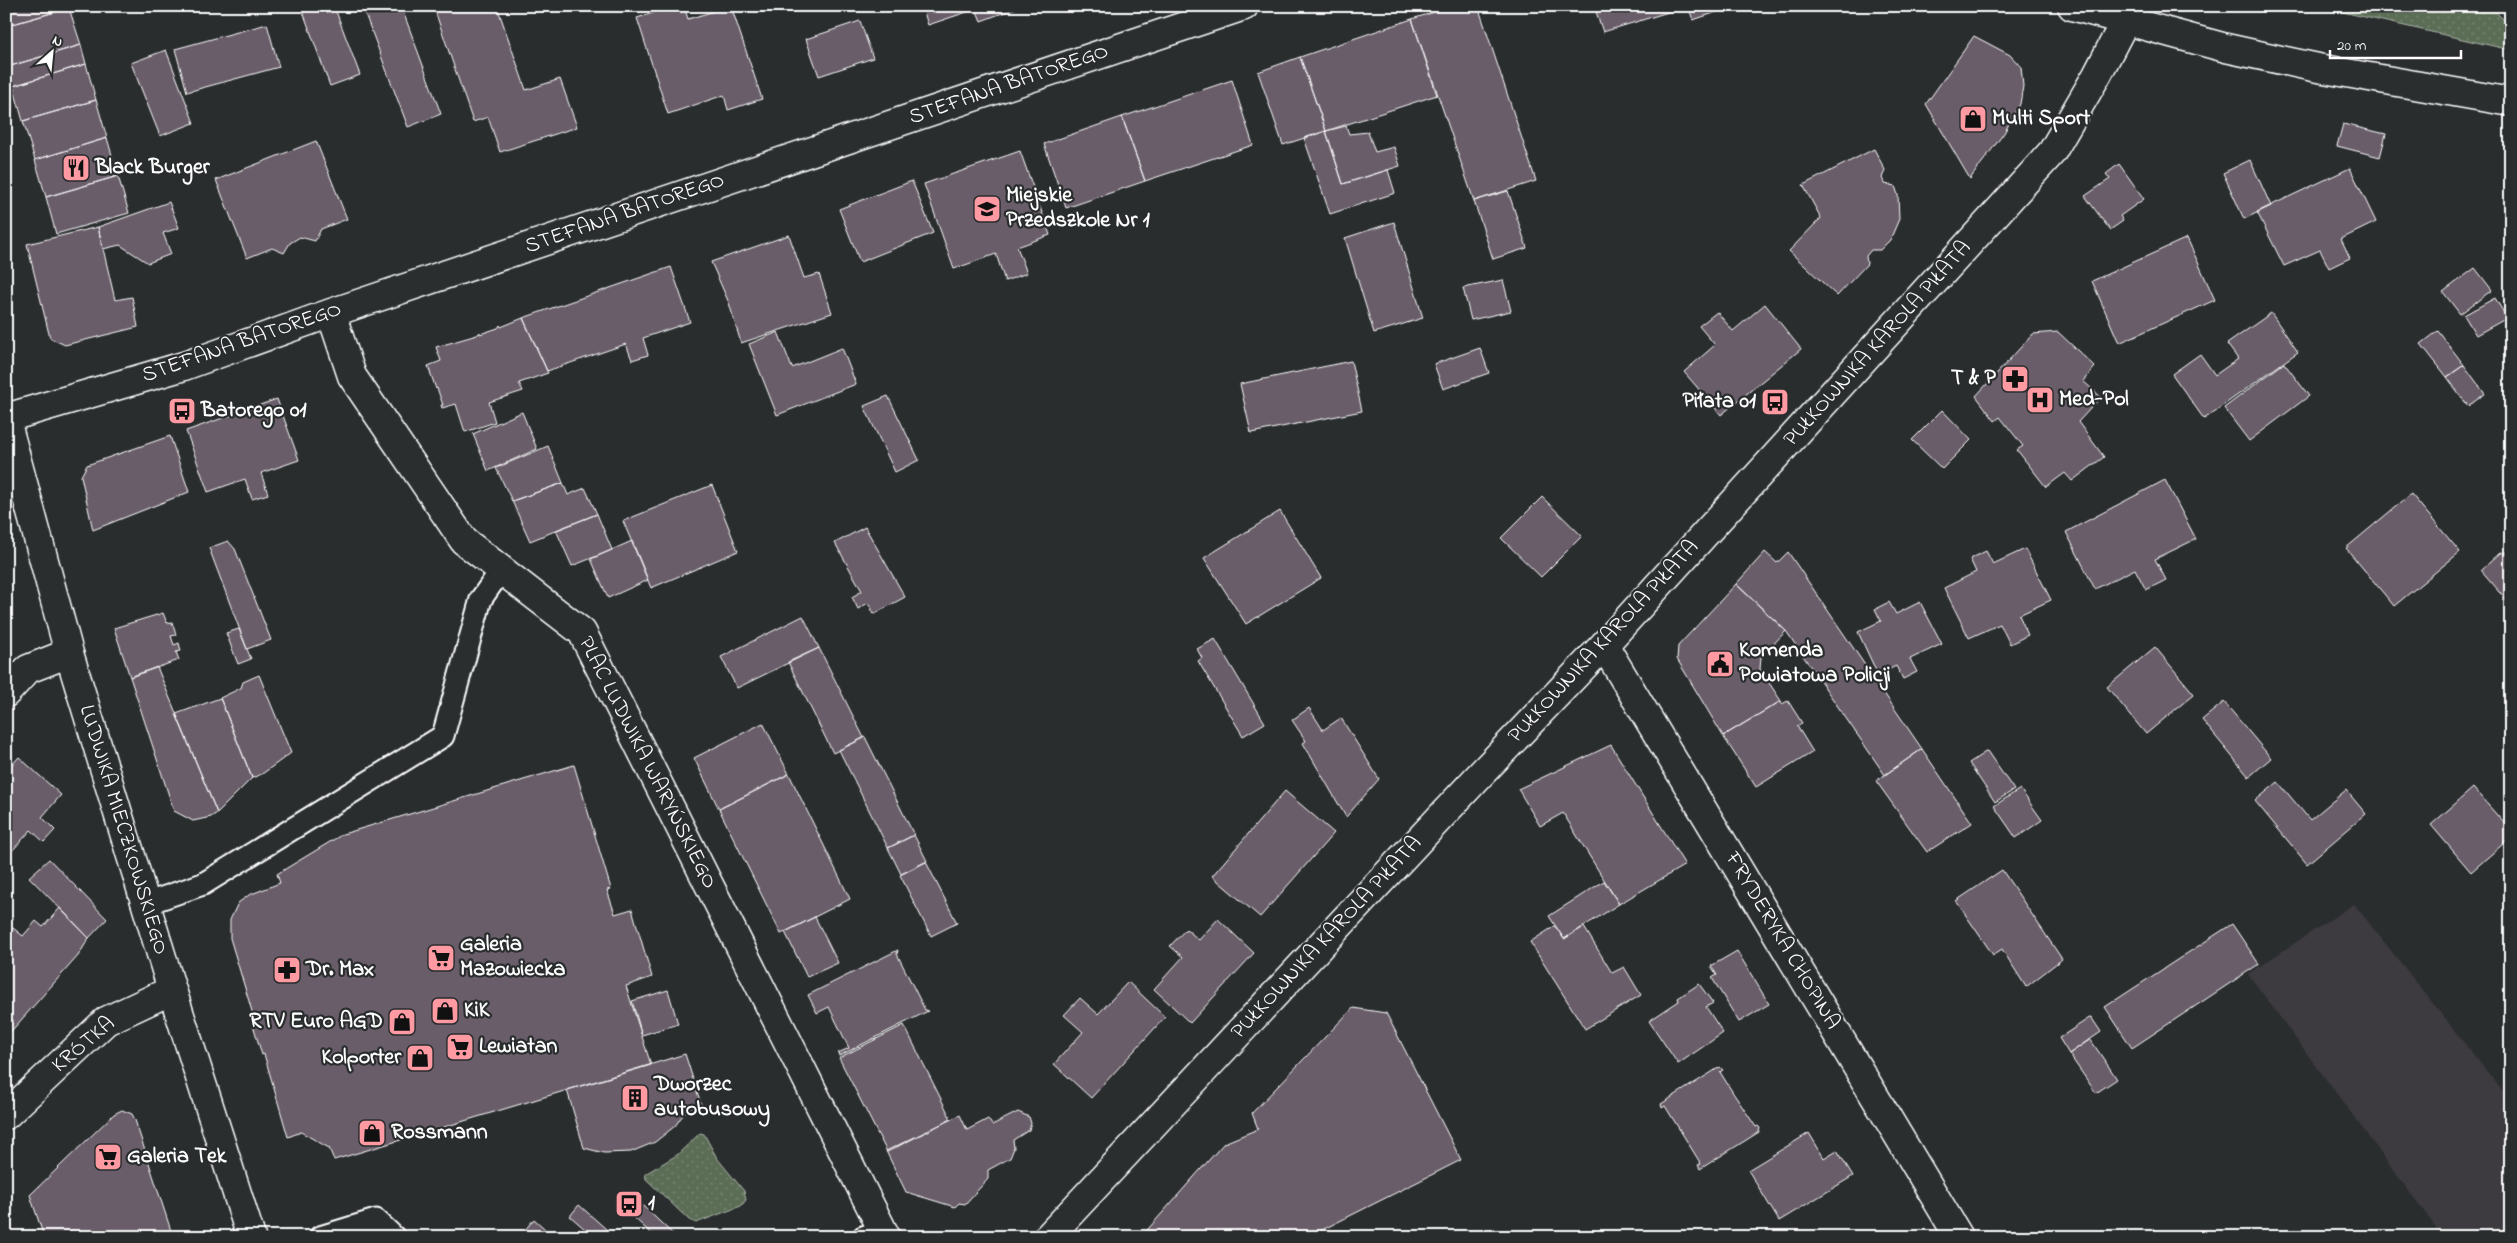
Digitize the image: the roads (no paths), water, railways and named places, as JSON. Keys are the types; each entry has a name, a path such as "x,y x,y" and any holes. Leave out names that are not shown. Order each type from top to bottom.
{"street":[{"name":"STEFANA BATOREGO","path":"6,419 184,366 330,313 1244,6"},
{"path":"2072,6 2129,14 2226,48 2318,68 2511,102"},
{"name":"PUŁKOWNIKA KAROLA PIŁATA","path":"1048,1237 1477,778 1604,645 2052,152 2129,14"},
{"name":"PLAC LUDWIKA WARYŃSKIEGO","path":"330,313 352,376 464,541 582,632 877,1235"},
{"name":"LUDWIKA MIECZKOWSKIEGO","path":"6,419 69,654 145,904 251,1237"},
{"name":"FRYDERYKA CHOPINA","path":"1604,645 1959,1237"},
{"path":"6,693 28,669 69,654"},
{"name":"KRÓTKA","path":"6,1115 106,1021 172,990"}],"lane":[{"path":"145,904 203,884 443,736 481,599 502,569"},
{"path":"320,1237 376,1220 394,1237"}],"place":[{"name":"Multi Sport","path":"1973,119"},
{"name":"Black Burger","path":"76,168"},
{"name":"Miejskie Przedszkole Nr 1","path":"987,209"},
{"name":"T & P","path":"2015,379"},
{"name":"Med-Pol","path":"2040,400"},
{"name":"Piłata 01","path":"1775,402"},
{"name":"Batorego 01","path":"182,411"},
{"name":"Komenda Powiatowa Policji","path":"1720,664"},
{"name":"Galeria Mazowiecka","path":"441,958"},
{"name":"Dr. Max","path":"287,970"},
{"name":"KiK","path":"445,1011"},
{"name":"RTV Euro AGD","path":"402,1022"},
{"name":"Lewiatan","path":"460,1047"},
{"name":"Kolporter","path":"420,1058"},
{"name":"Dworzec autobusowy","path":"635,1098"},
{"name":"Rossmann","path":"372,1133"},
{"name":"Galeria Tek","path":"108,1157"},
{"name":"1","path":"629,1204"}]}
